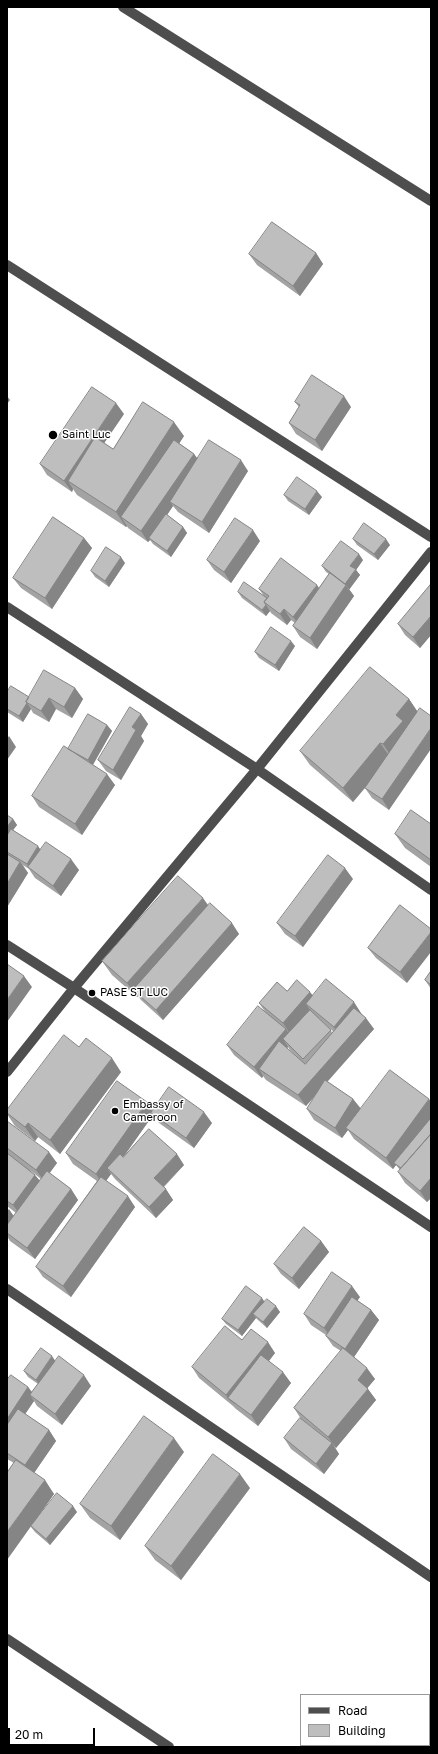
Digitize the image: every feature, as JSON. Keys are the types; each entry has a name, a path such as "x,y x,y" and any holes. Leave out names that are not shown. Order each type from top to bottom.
{"street":[{"path":"123,7 431,201"},
{"path":"7,264 431,537"},
{"path":"7,1072 74,988 257,769 431,552"},
{"path":"7,607 257,769 431,890"},
{"path":"7,945 74,988 431,1227"},
{"path":"7,1289 431,1577"},
{"path":"7,1639 168,1747"}],"building":[{"path":"272,222 316,253 293,286 249,254"},
{"path":"312,375 344,396 315,440 289,423 300,405 295,402"},
{"path":"92,387 116,403 64,481 40,464"},
{"path":"143,402 174,422 116,512 68,481 95,437 113,449"},
{"path":"174,440 194,454 141,531 121,517"},
{"path":"209,440 241,460 202,522 170,502"},
{"path":"297,477 317,491 305,509 284,495"},
{"path":"166,514 183,527 167,551 149,538"},
{"path":"53,517 84,538 45,598 13,578"},
{"path":"235,518 253,530 224,572 207,560"},
{"path":"364,523 386,539 374,554 353,539"},
{"path":"341,541 359,554 350,566 356,569 345,584 322,566"},
{"path":"106,547 121,557 105,581 91,571"},
{"path":"281,558 317,585 293,617 284,609 280,614 264,602 269,596 259,589"},
{"path":"330,573 346,585 310,638 293,626"},
{"path":"244,582 267,598 264,602 266,605 262,610 238,592"},
{"path":"431,584 431,616 413,637 398,624"},
{"path":"271,627 291,641 275,665 255,652"},
{"path":"370,667 409,699 396,715 403,721 383,744 380,743 343,788 300,751"},
{"path":"44,670 75,688 64,707 49,698 41,711 26,702"},
{"path":"11,686 29,697 19,716 7,709 7,692"},
{"path":"130,707 141,714 132,727 136,730 113,770 98,760"},
{"path":"420,708 431,716 431,728 382,799 365,788"},
{"path":"88,714 107,725 88,760 68,749"},
{"path":"64,746 107,774 75,824 32,796"},
{"path":"411,810 431,824 431,860 395,834"},
{"path":"7,815 13,819 7,827"},
{"path":"11,829 38,846 27,864 7,852 7,836"},
{"path":"46,842 71,859 53,886 28,867"},
{"path":"7,854 20,862 7,884"},
{"path":"328,855 345,868 295,936 277,923"},
{"path":"178,876 203,898 127,983 102,961"},
{"path":"210,903 232,923 156,1010 133,990"},
{"path":"400,905 431,929 431,932 400,972 368,948"},
{"path":"7,964 24,976 7,1000"},
{"path":"431,971 431,985 425,980"},
{"path":"326,979 354,1002 334,1027 306,1004"},
{"path":"297,980 310,992 283,1023 259,1003 277,982 287,991"},
{"path":"258,1006 286,1029 254,1067 227,1045"},
{"path":"354,1008 366,1018 298,1095 259,1069 279,1041 305,1064"},
{"path":"310,1010 331,1030 303,1059 283,1039"},
{"path":"64,1035 79,1047 86,1038 112,1058 50,1140 28,1123 25,1127 7,1113 7,1110"},
{"path":"390,1070 429,1099 386,1158 346,1128"},
{"path":"325,1080 353,1099 335,1128 307,1109"},
{"path":"117,1081 147,1102 96,1174 66,1153"},
{"path":"169,1087 204,1112 186,1138 151,1113"},
{"path":"431,1118 431,1134 401,1168 394,1163"},
{"path":"7,1121 49,1152 36,1170 7,1148"},
{"path":"149,1129 177,1154 154,1178 166,1189 149,1207 107,1168 120,1154 123,1157"},
{"path":"431,1134 431,1178 420,1191 398,1172"},
{"path":"7,1153 35,1175 13,1205 7,1201"},
{"path":"47,1171 71,1189 27,1248 7,1233 7,1225"},
{"path":"101,1177 128,1196 63,1286 36,1267"},
{"path":"304,1227 321,1241 292,1278 274,1264"},
{"path":"332,1272 352,1286 324,1328 304,1314"},
{"path":"246,1286 262,1298 238,1330 222,1319"},
{"path":"352,1297 371,1310 345,1349 326,1336"},
{"path":"267,1299 276,1306 263,1322 253,1314"},
{"path":"225,1326 242,1340 251,1329 268,1342 226,1395 192,1367"},
{"path":"41,1348 52,1356 36,1380 24,1371"},
{"path":"343,1348 367,1368 358,1380 368,1389 328,1437 294,1408"},
{"path":"261,1355 283,1372 251,1415 228,1398"},
{"path":"59,1356 84,1375 55,1414 30,1395"},
{"path":"11,1375 28,1387 7,1419 7,1380"},
{"path":"18,1409 49,1430 25,1465 7,1453 7,1425"},
{"path":"144,1416 174,1438 111,1526 80,1504"},
{"path":"300,1418 332,1443 316,1464 284,1438"},
{"path":"213,1454 240,1474 171,1566 145,1546"},
{"path":"16,1460 45,1480 7,1532 7,1473"},
{"path":"57,1493 73,1506 46,1539 31,1526"}],"place":[{"name":"Saint Luc","path":"53,435"},
{"name":"PASE ST LUC","path":"92,993"},
{"name":"Embassy of Cameroon","path":"115,1111"}]}
